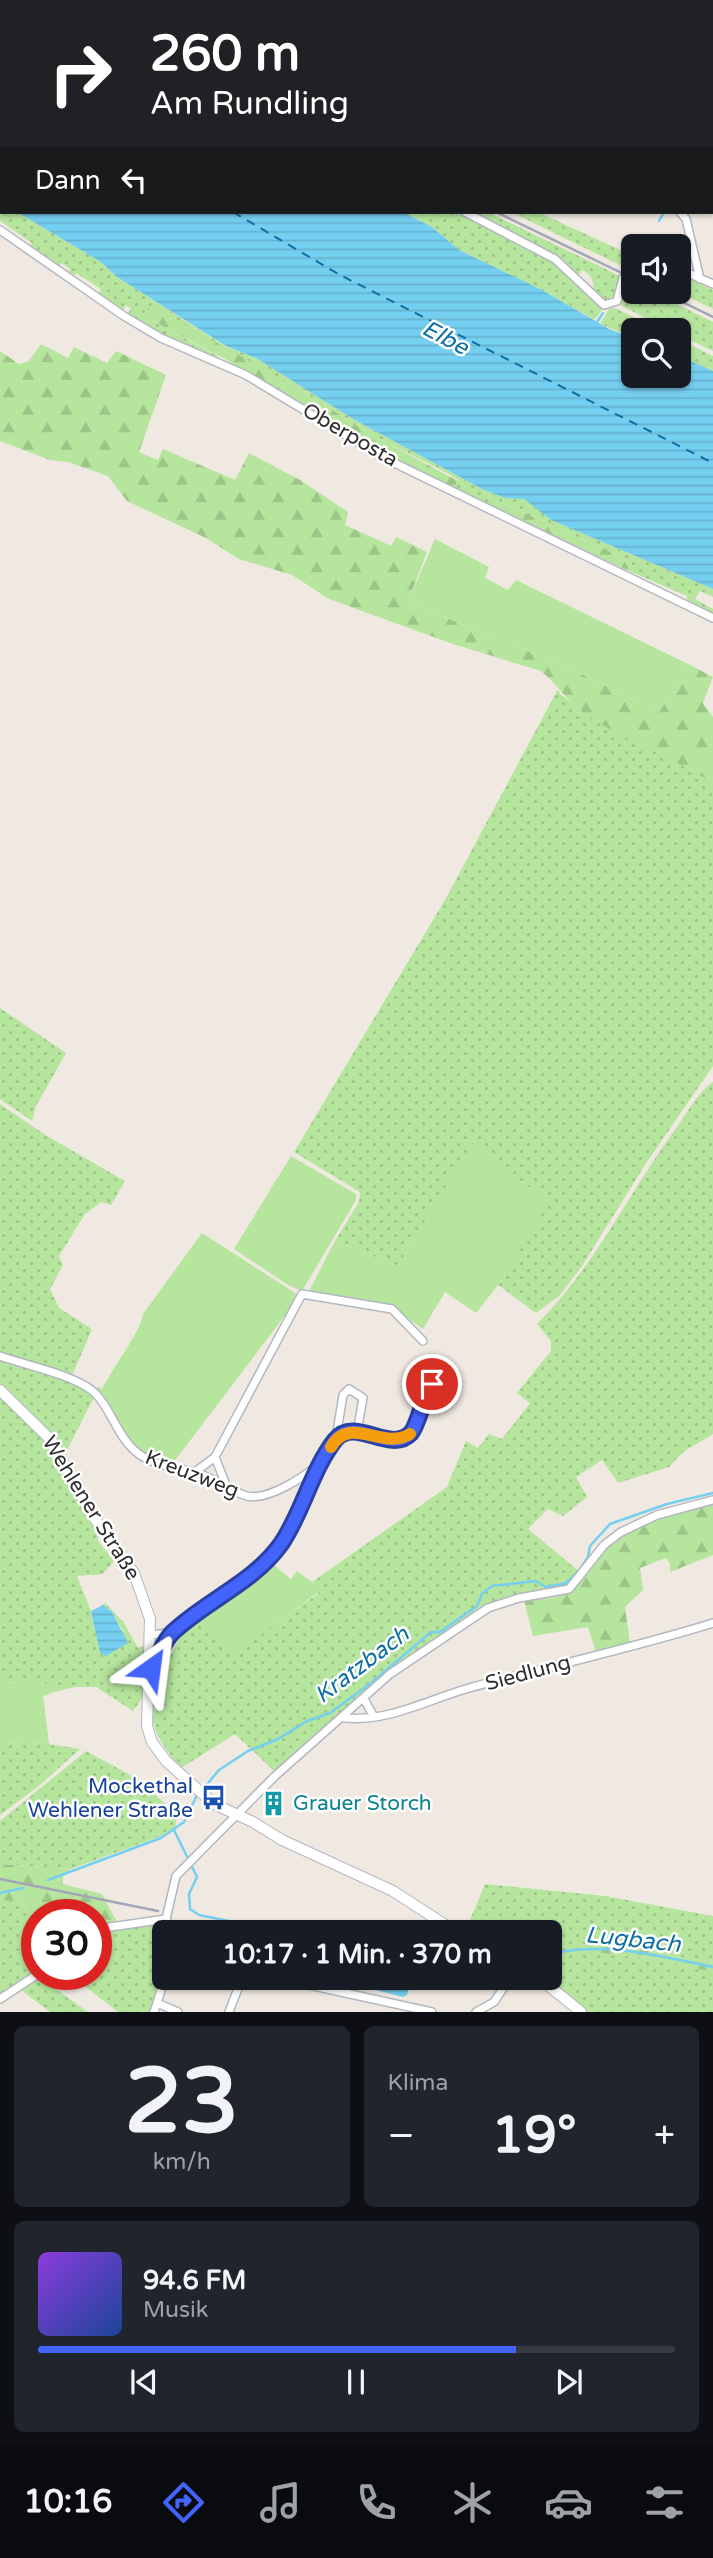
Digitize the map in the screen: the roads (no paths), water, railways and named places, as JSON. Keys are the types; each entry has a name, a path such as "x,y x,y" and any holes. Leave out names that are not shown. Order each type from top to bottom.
{"street":[{"path":"469,214 555,259 599,302 613,304 621,289"},
{"path":"682,214 686,219 700,279"},
{"name":"Oberposta","path":"0,230 124,316 161,338 246,375 382,457 713,618"},
{"path":"691,275 713,284"},
{"path":"195,1472 215,1457 302,1294 392,1309 424,1341"},
{"name":"Kreuzweg","path":"0,1356 71,1380 94,1392 127,1444 139,1455 170,1467 195,1472 246,1496 258,1496 300,1480 326,1456"},
{"path":"336,1438 348,1432 390,1439 409,1434 423,1398 441,1371"},
{"name":"Wehlener Straße","path":"0,1390 52,1441 90,1512 134,1573 147,1606 151,1635 146,1714 152,1742 166,1762 203,1796 296,1847 414,1902 439,1920"},
{"path":"151,1668 171,1633 241,1584 267,1561 281,1543 336,1438 343,1395 349,1390 363,1398 357,1432"},
{"path":"215,1457 226,1486"},
{"path":"112,1927 166,1919 176,1876 279,1773 404,1663 488,1608 519,1598 569,1589 604,1545 636,1523 713,1500"},
{"name":"Siedlung","path":"344,1718 374,1717 400,1712 454,1692 713,1623"},
{"path":"151,1635 171,1633"},
{"path":"364,1699 374,1717"},
{"path":"0,1999 21,1985"},
{"path":"154,2012 161,1990"},
{"path":"229,2012 237,1990"},
{"path":"332,1990 432,2012"},
{"path":"476,2012 494,2002 502,1990"},
{"path":"553,1990 580,2012"},
{"path":"157,2003 178,2012"}],"water":[{"name":"Elbe","path":"20,214 407,214 432,227 459,250 542,290 621,334 621,388 691,388 691,361 713,371 713,589 551,520 524,499 505,498 482,489 353,419 256,358 226,346 117,277 101,262"},
{"path":"103,1605 112,1612 128,1643 106,1656 100,1653 91,1611"},
{"path":"376,1990 408,1990 403,1997"}],"waterway":[{"path":"659,221 663,214"},
{"path":"595,325 603,313"},
{"name":"Kratzbach","path":"204,1788 219,1770 248,1751 278,1739 307,1721 330,1713 371,1683 431,1632 440,1632 477,1606 482,1594 492,1586 536,1581 546,1587 566,1583 579,1571 588,1557 590,1546 610,1524 667,1504 713,1493"},
{"name":"Kratzbach","path":"48,1880 161,1838 184,1822 197,1795"},
{"name":"Lugbach","path":"174,1830 197,1877 189,1894 190,1909 199,1915 224,1920"},
{"name":"Kratzbach","path":"0,1893 23,1888"},
{"name":"Lugbach","path":"562,1952 591,1949 632,1952 713,1967"}],"railway":[{"path":"500,214 621,273"},
{"path":"686,304 713,317"},
{"path":"0,1879 158,1911"}],"place":[{"name":"Mockethal Wehlener Straße","path":"213,1798"},
{"name":"Grauer Storch","path":"273,1803"}]}
